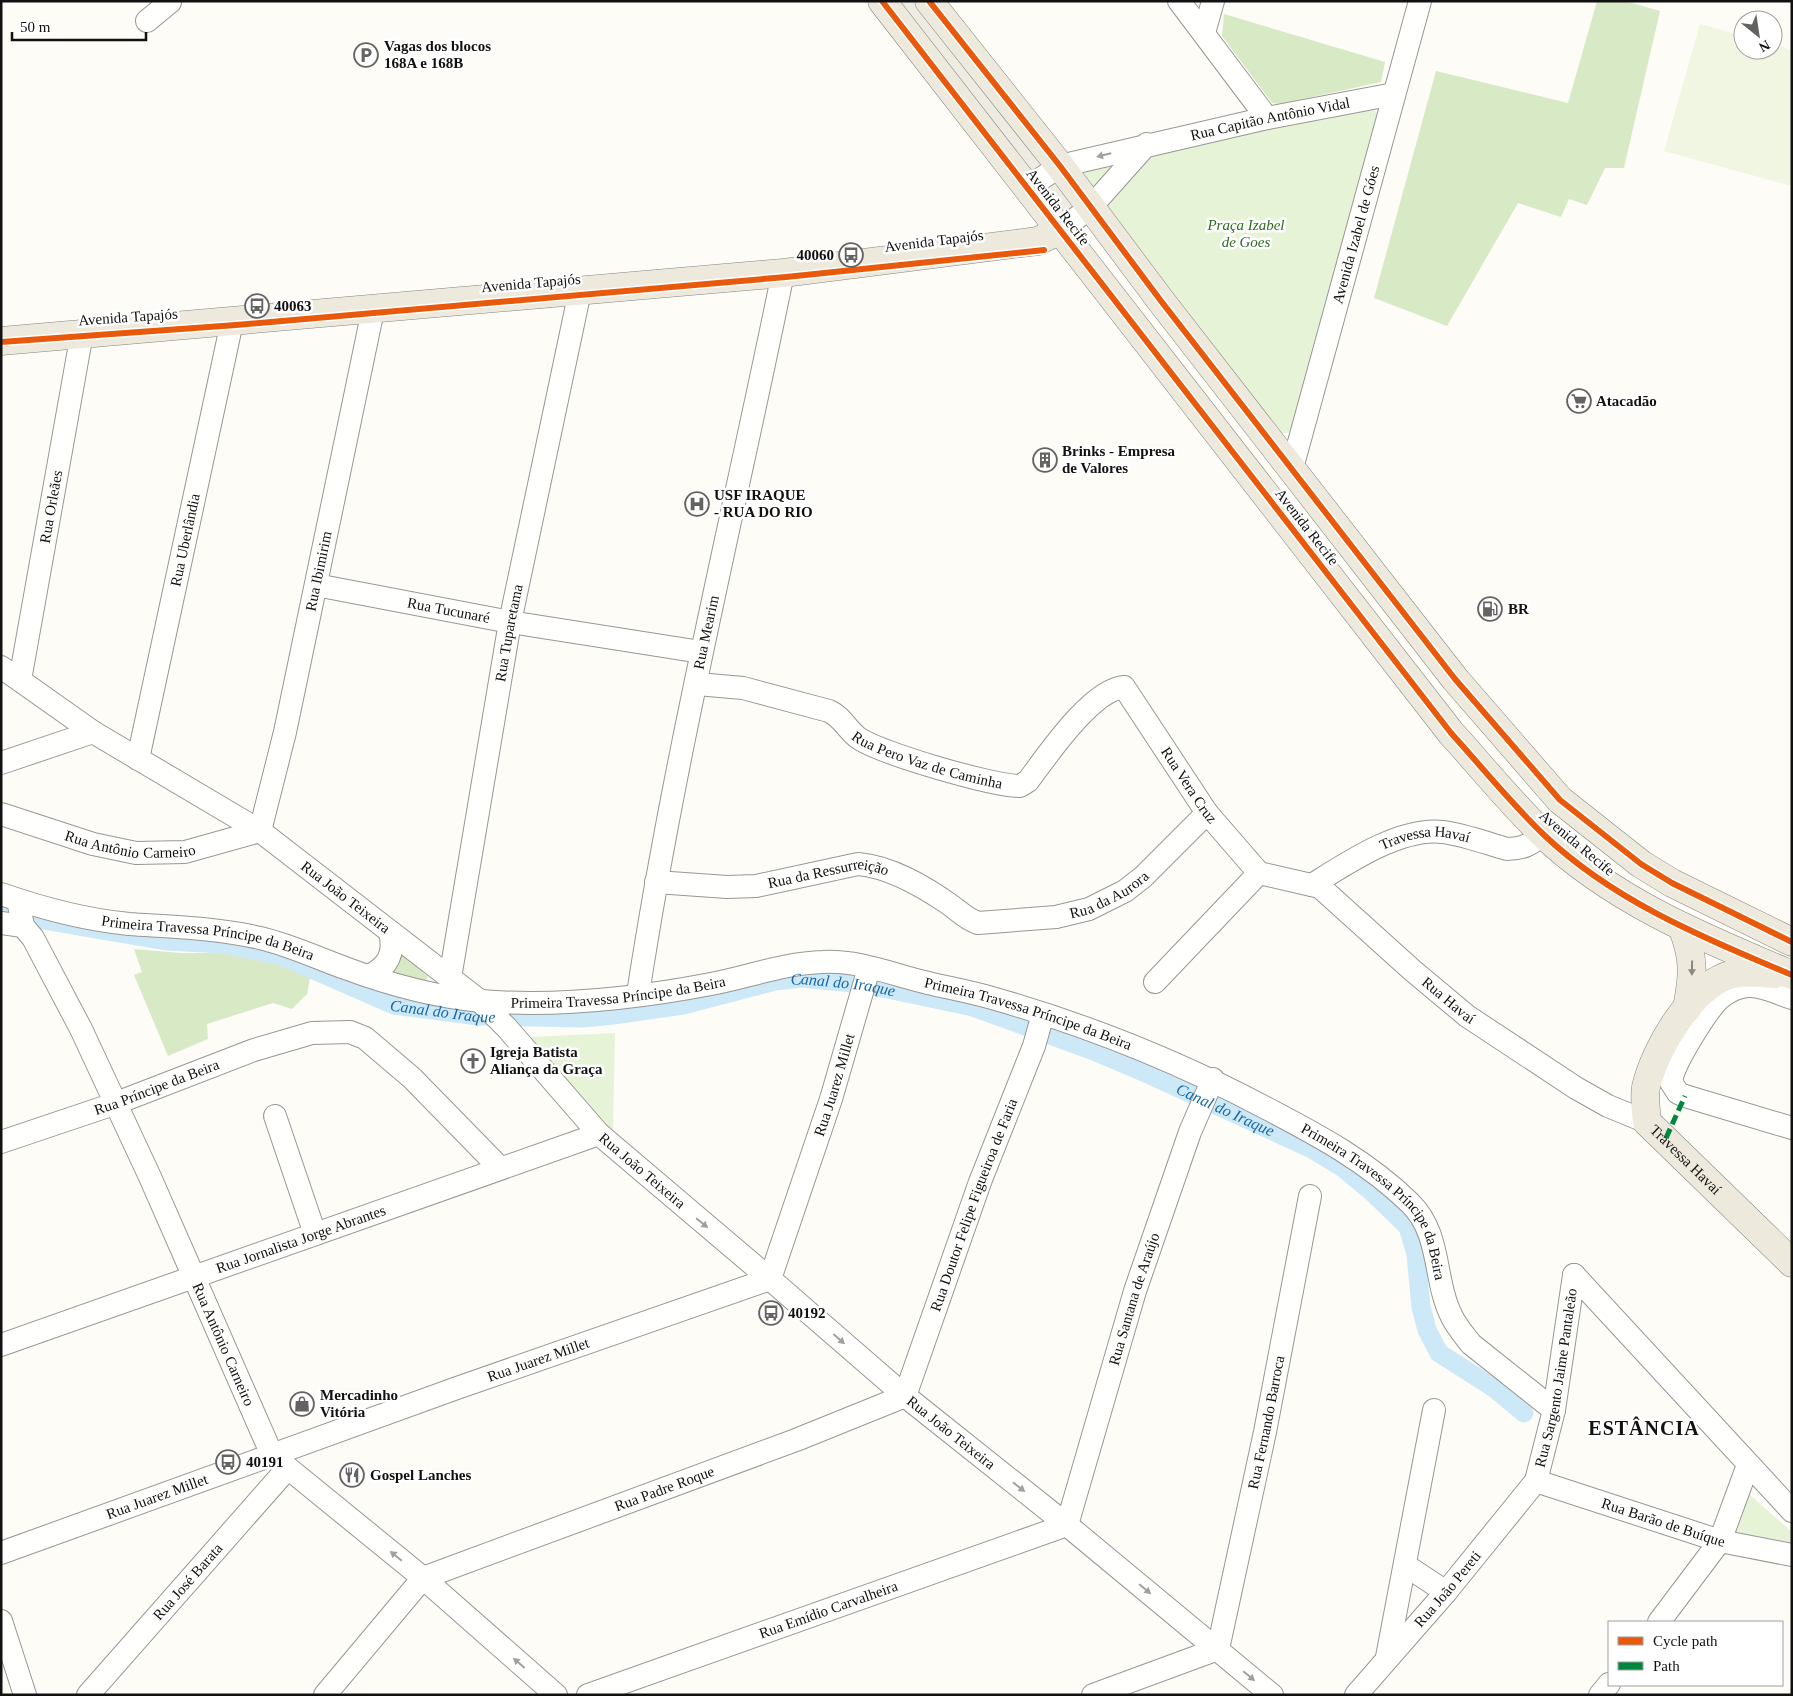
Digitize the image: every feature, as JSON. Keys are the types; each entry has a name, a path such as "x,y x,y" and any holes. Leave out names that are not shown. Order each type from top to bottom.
{"main road":[{"name":"Avenida Recife","path":"882,1 1451,732 1543,834 1580,865 1624,896 1682,927 1792,975"},
{"name":"Avenida Recife","path":"930,1 1060,166 1090,208 1455,679 1560,800 1641,864 1672,883 1789,939"},
{"name":"Avenida Tapajós","path":"1,341 783,273 1038,241 1060,230"},
{"name":"Travessa Havaí","path":"1682,927 1690,946 1693,967 1687,1009"},
{"name":"Travessa Havaí","path":"1792,975 1732,974 1703,992 1687,1009 1667,1036 1653,1064 1645,1097 1647,1122 1792,1263"}],"street":[{"path":"1179,1 1267,118"},
{"path":"1204,33 1213,1"},
{"name":"Avenida Izabel de Góes","path":"1292,468 1420,1"},
{"path":"147,21 170,2"},
{"name":"Rua Capitão Antônio Vidal","path":"1027,188 1060,166 1147,144 1267,118 1394,94"},
{"path":"1090,208 1147,144"},
{"name":"Avenida Tapajós","path":"1060,230 1090,208"},
{"name":"Rua Mearim","path":"638,994 656,882 697,684 701,652 783,273"},
{"name":"Rua Tuparetama","path":"450,978 510,622 580,291"},
{"name":"Rua Ibimirim","path":"260,832 285,732 373,310"},
{"name":"Rua Uberlândia","path":"138,759 232,322"},
{"name":"Rua Orleães","path":"20,680 82,333"},
{"name":"Rua Tucunaré","path":"316,585 510,622 701,652"},
{"name":"Rua João Teixeira","path":"1,667 93,732 260,832 480,1001 508,1028 599,1134 905,1396 1067,1525 1272,1695"},
{"name":"Rua Pero Vaz de Caminha","path":"697,684 743,688 829,710 838,715 857,737 887,752 975,777 1020,786 1028,781 1066,732 1095,702 1120,687 1128,690"},
{"name":"Rua Vera Cruz","path":"1128,690 1207,813 1259,873"},
{"path":"1,763 93,732"},
{"name":"Rua da Aurora","path":"986,923 1072,915 1108,900 1143,877 1207,813"},
{"name":"Rua Antônio Carneiro","path":"1,814 93,844 136,852 185,852 260,832"},
{"name":"Travessa Havaí","path":"1312,884 1374,849 1413,834 1443,832 1507,849 1518,849 1530,845 1543,834"},
{"name":"Rua da Ressurreição","path":"656,882 728,887 756,886 849,866 875,866 897,874 936,896 970,920 986,923"},
{"path":"1155,982 1259,873"},
{"name":"Rua Havaí","path":"1259,873 1312,884 1328,893 1412,970 1468,1016 1576,1088 1608,1106 1647,1122"},
{"name":"Rua Antônio Carneiro","path":"9,897 19,929 81,1029 280,1462 423,1578 549,1693"},
{"name":"Primeira Travessa Príncipe da Beira","path":"9,897 79,915 125,924 183,926 259,937 285,944 369,976 409,987 480,1001 573,1001 638,994 709,985 798,964 829,961 868,972 990,997 1039,1028 1150,1053 1210,1084 1321,1136 1370,1168 1414,1206 1424,1220 1431,1233 1445,1299 1451,1316 1461,1331 1471,1344 1554,1410"},
{"path":"369,976 385,966 390,959 393,943 390,932"},
{"name":"Rua Juarez Millet","path":"1,1553 280,1462 770,1279 831,1099 854,1014 868,972"},
{"path":"1792,998 1751,986 1730,991 1719,999 1706,1014 1673,1071 1671,1082 1678,1093 1685,1096 1792,1128"},
{"name":"Rua Doutor Felipe Figueiroa de Faria","path":"905,1396 980,1182 1039,1028"},
{"name":"Rua Príncipe da Beira","path":"1,1142 114,1104 254,1050 312,1033 350,1032 365,1038 412,1078 500,1168"},
{"name":"Rua Santana de Araújo","path":"1067,1525 1135,1291 1210,1084"},
{"path":"275,1116 315,1234"},
{"name":"Rua Jornalista Jorge Abrantes","path":"1,1344 599,1134"},
{"name":"Rua Fernando Barroca","path":"1218,1649 1265,1432 1310,1196"},
{"name":"Rua Sargento Jaime Pantaleão","path":"1536,1481 1554,1410 1574,1275 1748,1465"},
{"name":"Rua Padre Roque","path":"423,1578 796,1440 905,1396"},
{"path":"1386,1658 1434,1410"},
{"name":"Rua José Barata","path":"88,1695 280,1462"},
{"path":"1660,1621 1720,1541 1748,1465 1792,1511"},
{"name":"Rua Barão de Buíque","path":"1536,1481 1720,1541 1792,1555"},
{"name":"Rua João Pereti","path":"1356,1695 1386,1658 1446,1592 1536,1481"},
{"name":"Rua Emídio Carvalheira","path":"588,1695 1067,1525"},
{"path":"1405,1565 1446,1592"},
{"path":"325,1695 423,1578"},
{"path":"1,1621 25,1695"},
{"path":"1093,1695 1218,1649"},
{"path":"1600,1695 1608,1685"}],"green space":[{"path":"1597,1 1625,1 1660,11 1624,168 1605,168 1587,205 1569,199 1561,217 1518,203 1447,326 1374,298 1436,71 1568,103"},
{"path":"1224,14 1385,62 1381,82 1280,104 1272,103 1222,36"},
{"path":"1700,24 1733,33 1733,60 1783,60 1783,47 1792,50 1792,186 1664,151"},
{"name":"Praça Izabel de Goes","path":"1373,109 1379,114 1292,430 1287,433 1278,433 1083,178 1090,168 1111,159"},
{"path":"134,949 181,953 234,953 279,962 310,978 307,994 292,1009 273,1003 207,1024 208,1039 168,1056 134,975 142,972"},
{"path":"401,951 428,977 423,985 388,972"},
{"path":"615,1033 613,1131 593,1114 530,1037"},
{"path":"1749,1494 1792,1532 1792,1552 1734,1537"}],"shaded area":[{"path":"888,1 922,1 1082,205 1060,222"}],"waterway":[{"name":"Canal do Iraque","path":"8,914 166,941 223,944 282,956 394,1005 478,1016 583,1018 613,1015 683,1005 775,981 801,978 864,984 973,1007 1094,1051 1148,1074 1310,1148 1343,1168 1372,1192 1408,1227 1416,1254 1421,1307 1427,1330 1439,1353 1494,1388 1524,1413"}],"marked path":[{"path":"1666,1138 1685,1096"}],"cycle path":[{"path":"882,1 1451,733 1519,809 1570,858 1629,898 1693,932 1792,975"},
{"path":"929,1 1060,166 1161,301 1455,679 1560,800 1641,864 1672,883 1792,942"},
{"path":"1,342 236,325 786,277 1044,250"}],"place":[{"name":"Vagas dos blocos 168A e 168B","path":"366,55"},
{"name":"40060","path":"851,255"},
{"name":"40063","path":"257,306"},
{"name":"Atacadão","path":"1579,401"},
{"name":"Brinks - Empresa de Valores","path":"1045,460"},
{"name":"USF IRAQUE - RUA DO RIO","path":"697,504"},
{"name":"BR","path":"1490,609"},
{"name":"Igreja Batista Aliança da Graça","path":"473,1061"},
{"name":"40192","path":"771,1313"},
{"name":"Mercadinho Vitória","path":"302,1404"},
{"name":"40191","path":"228,1462"},
{"name":"Gospel Lanches","path":"352,1475"}],"district":[{"name":"ESTÂNCIA","path":"1644,1428"}]}
